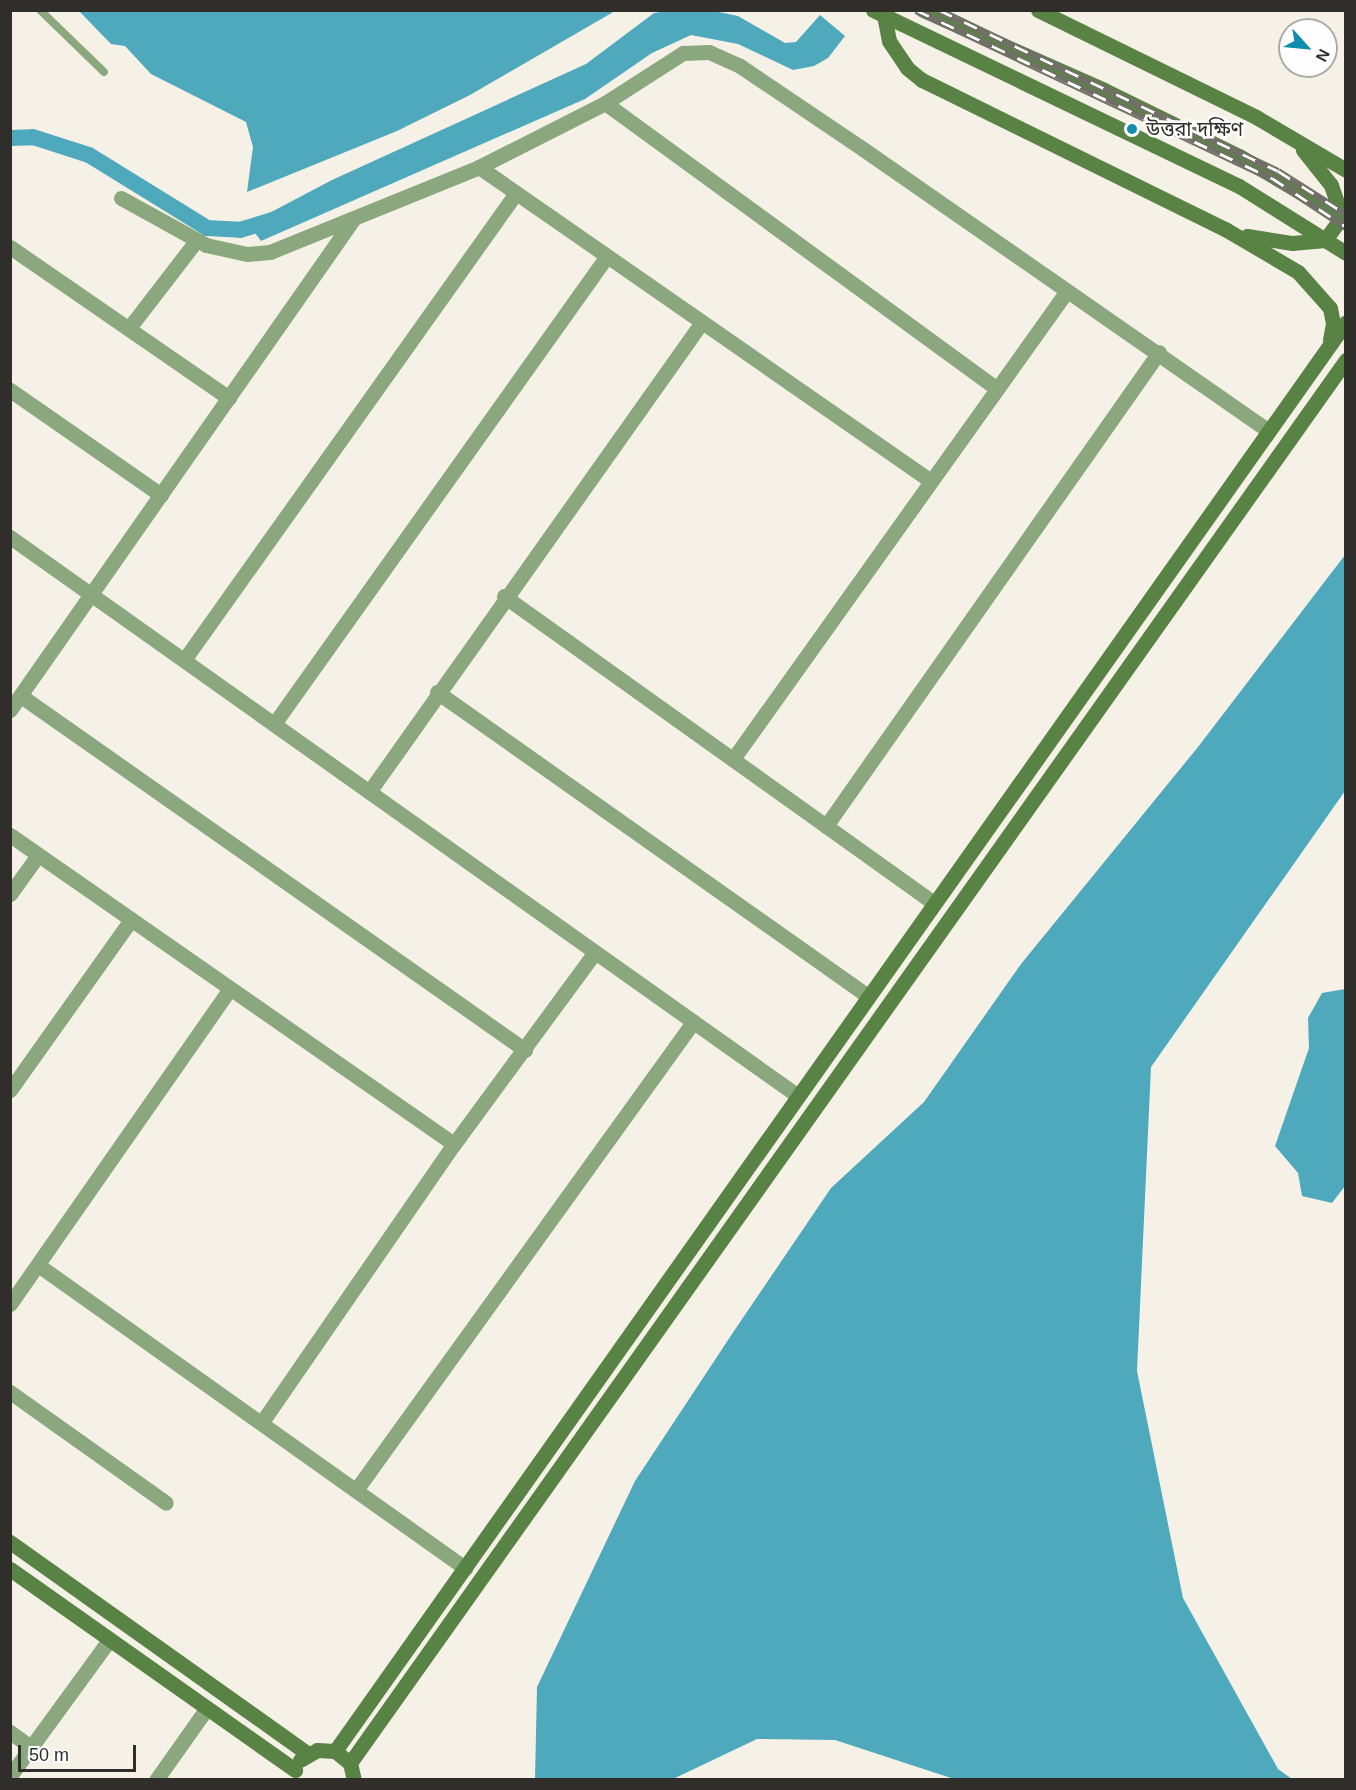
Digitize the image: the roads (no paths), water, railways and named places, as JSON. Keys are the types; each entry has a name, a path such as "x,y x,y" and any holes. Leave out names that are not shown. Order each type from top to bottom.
{"street":[{"path":"923,10 1104,90 1239,156 1344,218"},
{"path":"1038,10 1288,135 1346,170"},
{"path":"879,13 889,41 907,68 922,80 1225,229 1287,264 1314,285 1333,316 1330,343"},
{"path":"879,13 1239,186 1346,253"},
{"path":"121,198 196,241 231,251 270,252 352,221 479,167 605,103 683,53 699,50 721,56 1159,352 1268,430"},
{"path":"605,103 997,389"},
{"path":"1288,135 1328,180 1344,218"},
{"path":"479,167 931,481"},
{"path":"184,660 516,193"},
{"path":"1225,229 1276,242 1325,240 1344,218"},
{"path":"10,710 352,221"},
{"path":"129,328 196,241"},
{"path":"10,247 229,398"},
{"path":"273,724 607,256"},
{"path":"733,759 1067,291"},
{"path":"369,792 504,596 702,322"},
{"path":"335,1751 1346,322"},
{"path":"826,826 1159,352"},
{"path":"350,1763 1346,360"},
{"path":"10,390 161,495"},
{"path":"10,537 798,1096"},
{"path":"504,596 934,903"},
{"path":"437,692 868,996"},
{"path":"21,696 525,1050"},
{"path":"10,835 228,991 454,1144"},
{"path":"10,894 38,855"},
{"path":"10,1090 131,920"},
{"path":"262,1422 454,1144 595,952"},
{"path":"10,1304 228,991"},
{"path":"356,1490 693,1022"},
{"path":"38,1265 465,1568"},
{"path":"10,1392 166,1503"},
{"path":"10,1542 308,1754"},
{"path":"10,1569 207,1708 294,1775 308,1754 317,1750 335,1751 350,1763 354,1779"},
{"path":"10,1776 109,1640"},
{"path":"156,1779 207,1708"},
{"path":"10,1732 31,1747"}],"lane":[{"path":"40,10 104,72"}],"water":[{"path":"79,11 615,11 470,95 397,131 247,192 253,147 246,122 151,74 125,46 111,44"},
{"path":"714,11 738,16 785,43 796,42 820,15 845,36 828,58 814,66 793,70 738,44 691,35 652,53 585,99 261,241 255,233 256,220 332,180 586,64 654,13"},
{"path":"1345,555 1345,791 1151,1067 1137,1371 1183,1598 1278,1769 1292,1779 954,1779 835,1740 757,1739 673,1779 535,1779 537,1687 635,1481 734,1331 831,1188 924,1102 1021,964 1198,747"},
{"path":"1345,989 1345,1186 1332,1203 1302,1196 1298,1173 1275,1146 1309,1048 1308,1018 1322,993"}],"waterway":[{"path":"10,138 33,137 89,155 207,228 240,230 275,219"}],"railway":[{"path":"916,10 1272,178 1346,227"},
{"path":"939,10 1278,171 1346,214"}],"place":[{"name":"উত্তরা দক্ষিণ","path":"1132,129"}]}
